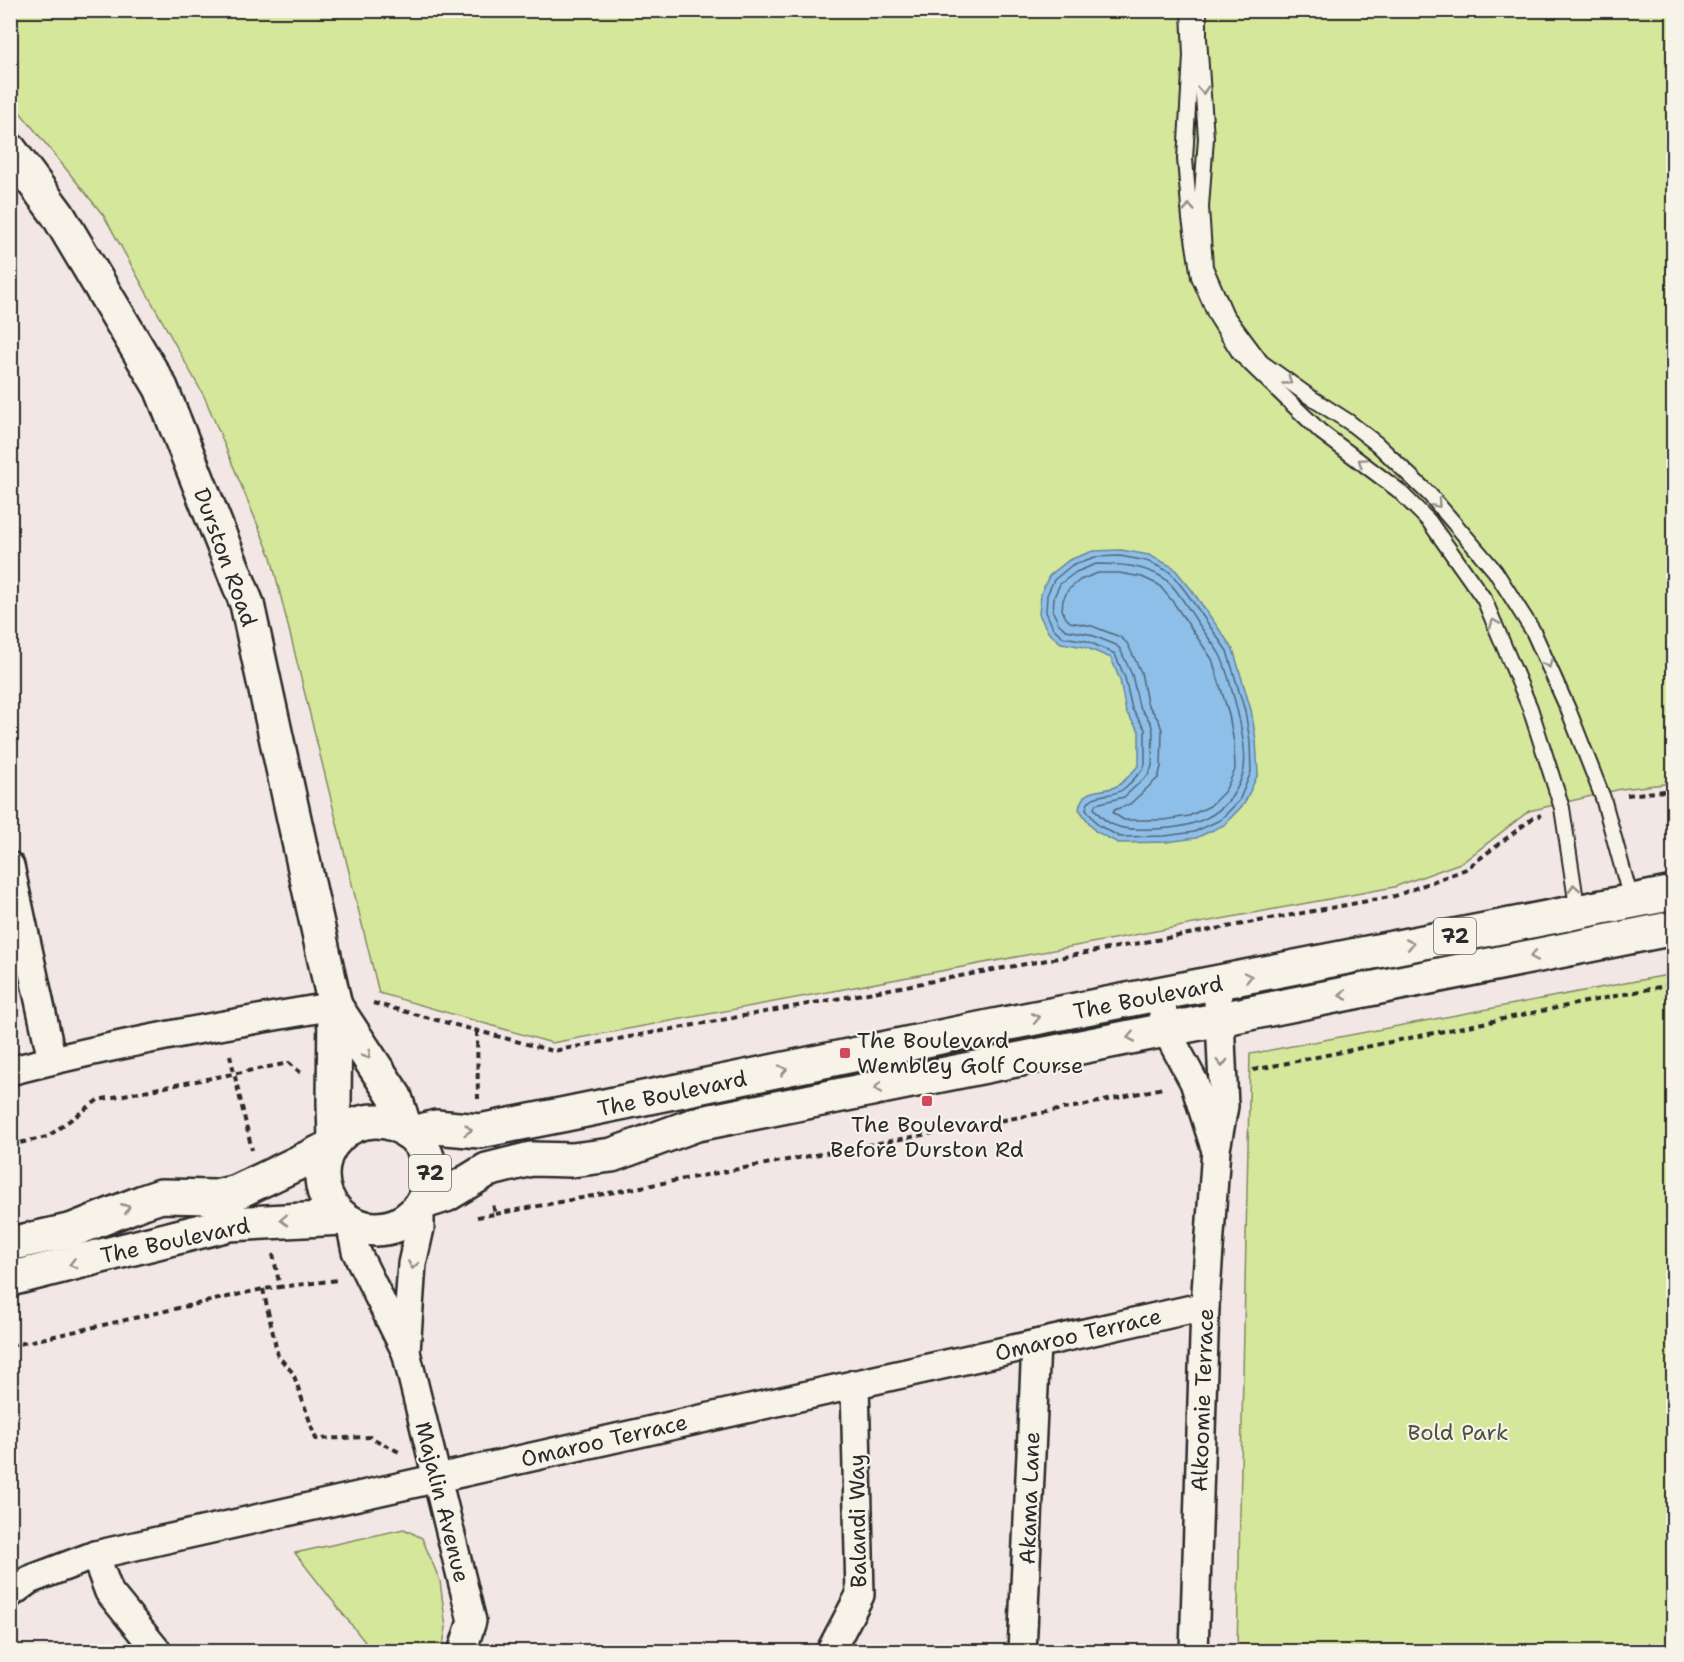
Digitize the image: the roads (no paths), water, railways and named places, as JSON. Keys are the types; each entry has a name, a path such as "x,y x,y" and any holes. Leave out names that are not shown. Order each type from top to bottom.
{"main road":[{"name":"Durston Road","path":"10,150 58,215 161,388 247,604 335,1006 332,1144"},
{"name":"The Boulevard","path":"10,1244 73,1230 161,1196 215,1197 237,1192 259,1183 332,1144 351,1128 369,1122 388,1123 409,1132 436,1126 480,1131 1160,994 1580,929 1635,918 1674,893"},
{"name":"The Boulevard","path":"1635,918 1674,928"},
{"name":"The Boulevard","path":"10,1279 229,1224 266,1221 346,1221 375,1230 401,1224 422,1204 446,1195 487,1170 531,1159 572,1160 612,1155 697,1124 1220,1019 1580,929"},
{"name":"Durston Road","path":"335,1006 395,1098 409,1132"},
{"name":"72","path":"409,1132 423,1148 430,1166 430,1184 422,1204"},
{"path":"332,1144 323,1162 322,1178 325,1193 332,1207 346,1221"}],"street":[{"path":"10,866 52,1060"},
{"name":"Alkoomie Terrace","path":"1194,1652 1205,1306 1216,1149 1224,1106 1216,984"},
{"name":"Alkoomie Terrace","path":"1160,994 1166,1030 1194,1082 1216,1149"},
{"path":"10,1071 189,1031 335,1006"},
{"name":"Majalin Avenue","path":"406,1352 412,1264 420,1228 422,1204"},
{"name":"Majalin Avenue","path":"346,1221 356,1251 406,1352 472,1621 462,1652"},
{"name":"Omaroo Terrace","path":"10,1594 28,1580 95,1555 1205,1306"},
{"name":"Akama Lane","path":"1023,1652 1036,1344"},
{"name":"Balandi Way","path":"830,1652 860,1596 855,1384"},
{"path":"95,1555 110,1592 158,1652"}],"lane":[{"path":"1189,10 1191,56 1185,159 1189,209 1199,277 1216,315 1240,354 1321,432 1398,490 1429,521 1484,599 1530,708 1562,808 1580,929"},
{"path":"1199,10 1206,138 1201,207 1205,267 1226,315 1261,362 1349,422 1377,444 1430,495 1495,571 1533,631 1568,709 1603,798 1635,918"}],"water":[{"path":"1121,550 1149,555 1173,567 1191,589 1233,649 1251,710 1258,774 1244,804 1224,825 1196,838 1166,842 1118,843 1095,831 1079,809 1084,796 1117,786 1139,765 1139,731 1126,712 1120,680 1111,658 1085,647 1061,643 1048,632 1039,614 1041,594 1049,576 1069,560 1093,551"}],"place":[{"name":"The Boulevard Wembley Golf Course","path":"845,1053"},
{"name":"The Boulevard Before Durston Rd","path":"927,1101"}],"park label":[{"name":"Bold Park","path":"1458,1432"}]}
